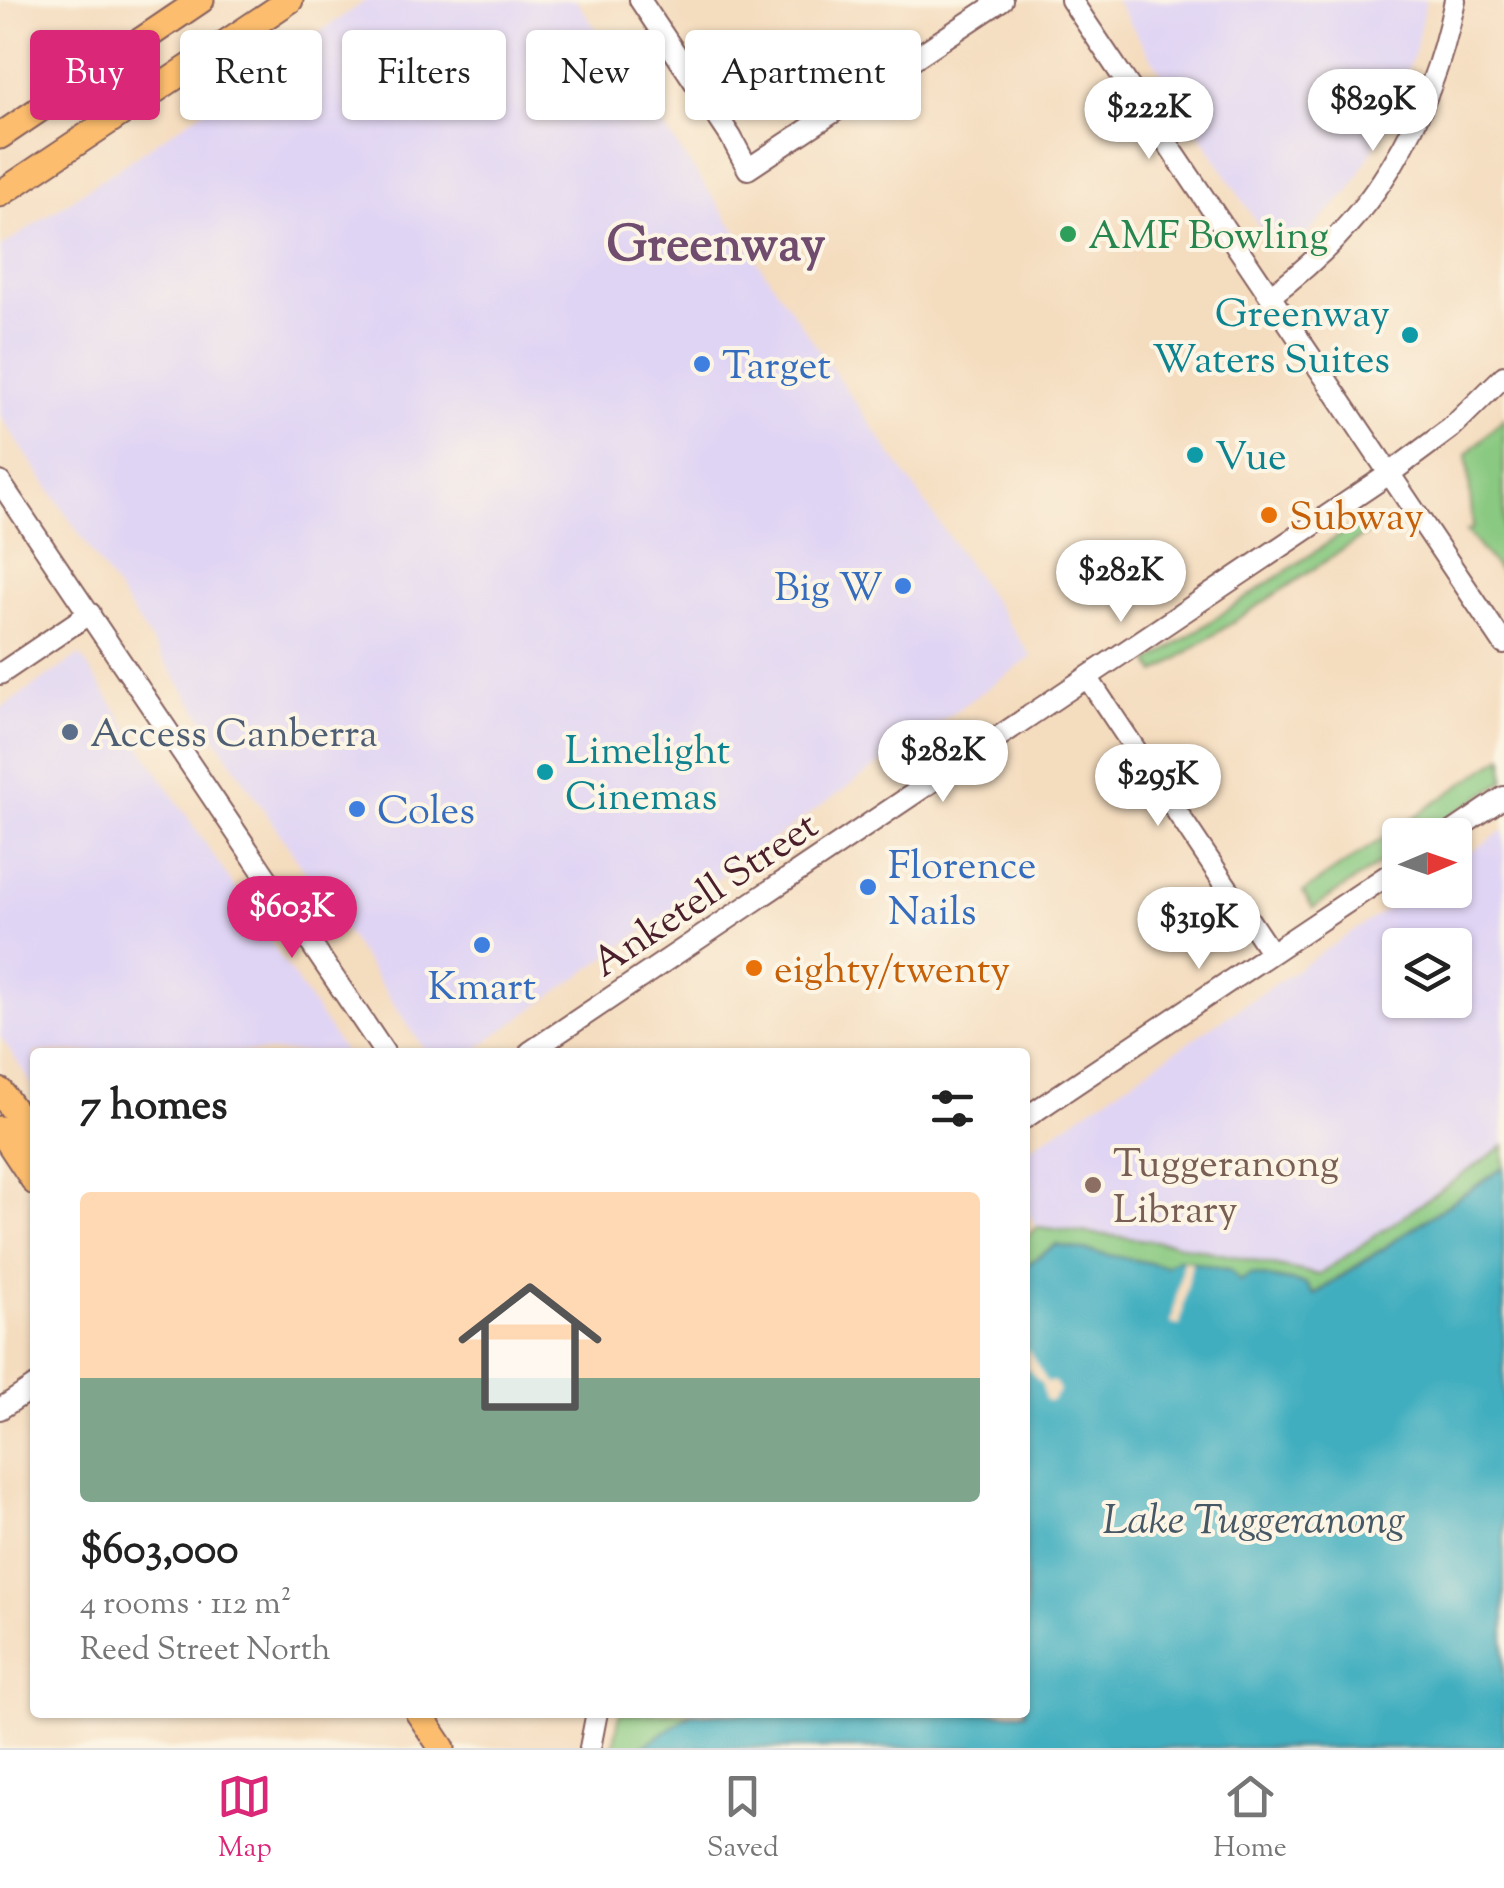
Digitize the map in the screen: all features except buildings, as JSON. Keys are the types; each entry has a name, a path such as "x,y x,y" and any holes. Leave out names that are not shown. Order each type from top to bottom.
{"main road":[{"path":"0,136 201,0"},
{"path":"0,194 290,0"},
{"path":"0,1091 30,1133"},
{"path":"0,1129 30,1174"},
{"path":"402,1718 422,1748"},
{"path":"422,1718 442,1748"}],"street":[{"path":"640,0 732,137 748,169 1002,0"},
{"path":"1071,0 1504,644"},
{"path":"1270,296 1336,240 1389,176 1416,128 1435,79 1455,0"},
{"name":"Anketell Street","path":"536,1048 1390,474 1452,428 1504,376"},
{"path":"0,482 381,1048"},
{"path":"0,674 90,613"},
{"path":"1087,678 1271,954"},
{"path":"1472,819 1504,797"},
{"path":"1030,1115 1382,879"},
{"path":"0,1409 30,1389"},
{"path":"590,1748 596,1718"}],"shaded area":[{"path":"367,0 576,0 597,30 526,30 526,120 659,120 1032,657 478,1048 423,1048 0,415 0,248 189,120 322,120 322,30"},
{"path":"1115,0 1426,0 1415,50 1387,124 1350,191 1302,239 1275,232 1265,236"},
{"path":"80,655 341,1048 30,1048 30,1081 0,1036 0,709"},
{"path":"1504,830 1504,1146 1319,1275 1171,1243 1038,1227 1030,1216 1030,1149 1388,908 1472,908 1472,852"}],"green space":[{"path":"1504,418 1504,577 1466,531 1473,528 1467,454"},
{"path":"1364,519 1371,531 1156,673 1150,662"},
{"path":"1504,756 1504,781 1448,818 1412,818"},
{"path":"1382,839 1382,862 1313,908 1303,892"},
{"path":"1504,1146 1504,1167 1313,1295 1306,1284 1252,1274 1240,1281 1231,1270 1178,1259 1166,1266 1056,1245 1030,1263 1030,1234 1038,1227 1171,1243 1319,1275"},
{"path":"619,1718 685,1718 640,1748 613,1748"}],"water":[{"name":"Lake Tuggeranong","path":"1504,1167 1504,1748 640,1748 685,1718 1030,1718 1030,1263 1056,1245 1166,1266 1178,1259 1231,1270 1240,1281 1251,1274 1306,1284 1314,1295"}],"pier":[{"path":"1183,1260 1192,1262 1180,1326 1171,1324"},
{"path":"1030,1352 1047,1382 1055,1382 1060,1390 1051,1401 1045,1400 1042,1385 1030,1372"}],"place":[{"name":"AMF Bowling","path":"1068,234"},
{"name":"Greenway Waters Suites","path":"1410,335"},
{"name":"Target","path":"702,364"},
{"name":"Vue","path":"1195,455"},
{"name":"Subway","path":"1269,515"},
{"name":"Big W","path":"903,586"},
{"name":"Access Canberra","path":"70,732"},
{"name":"Limelight Cinemas","path":"545,772"},
{"name":"Coles","path":"357,809"},
{"name":"Florence Nails","path":"868,887"},
{"name":"Kmart","path":"482,945"},
{"name":"eighty/twenty","path":"754,968"},
{"name":"Tuggeranong Library","path":"1093,1185"}],"district":[{"name":"Greenway","path":"716,242"}]}
